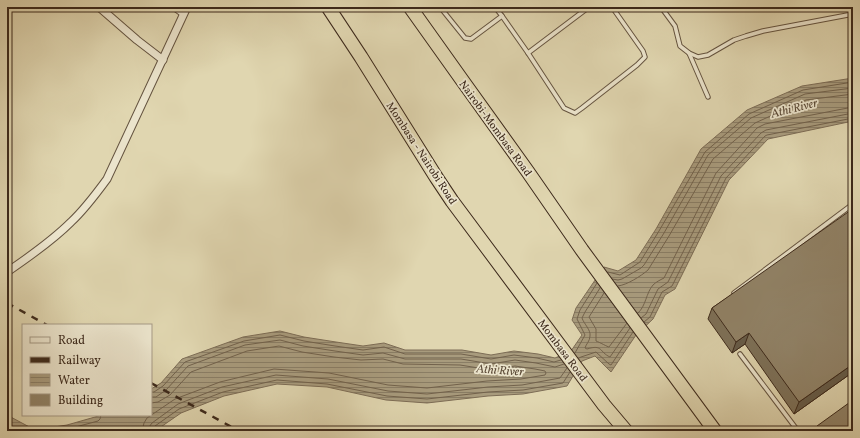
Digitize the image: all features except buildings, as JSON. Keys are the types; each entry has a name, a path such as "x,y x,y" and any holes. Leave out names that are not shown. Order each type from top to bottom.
{"highway":[{"name":"Mombasa - Nairobi Road","path":"328,7 361,56 440,183 522,294"},
{"name":"Nairobi-Mombasa Road","path":"410,7 582,250 715,431"},
{"name":"Mombasa Road","path":"522,294 626,431"}],"street":[{"path":"99,7 163,60"},
{"path":"7,272 40,249 72,222 107,179 187,7"}],"lane":[{"path":"172,7 183,16"},
{"path":"440,7 465,38 471,39 502,16"},
{"path":"495,7 528,52 564,108 575,113 638,65 644,57 640,48 612,7"},
{"path":"528,52 589,7"},
{"path":"661,7 675,26 680,46 689,53 698,56 708,55 734,40 763,31 853,14"},
{"path":"689,53 708,98"},
{"path":"729,297 853,204"},
{"path":"740,354 798,431"}],"water":[{"name":"Athi River","path":"853,78 853,121 768,139 729,180 675,289 665,295 653,319 636,335 611,372 595,356 582,361 567,386 523,394 488,396 427,403 386,400 327,387 277,384 224,396 181,413 155,431 7,431 7,415 35,430 67,425 98,416 152,416 152,388 161,383 182,359 243,337 280,331 304,337 363,346 384,343 405,350 462,350 491,355 514,351 555,358 571,351 582,335 572,320 576,308 604,267 618,271 636,260 656,229 701,149 747,110 802,86"}],"railway":[{"path":"7,303 45,324"},
{"path":"152,384 239,431"}]}
